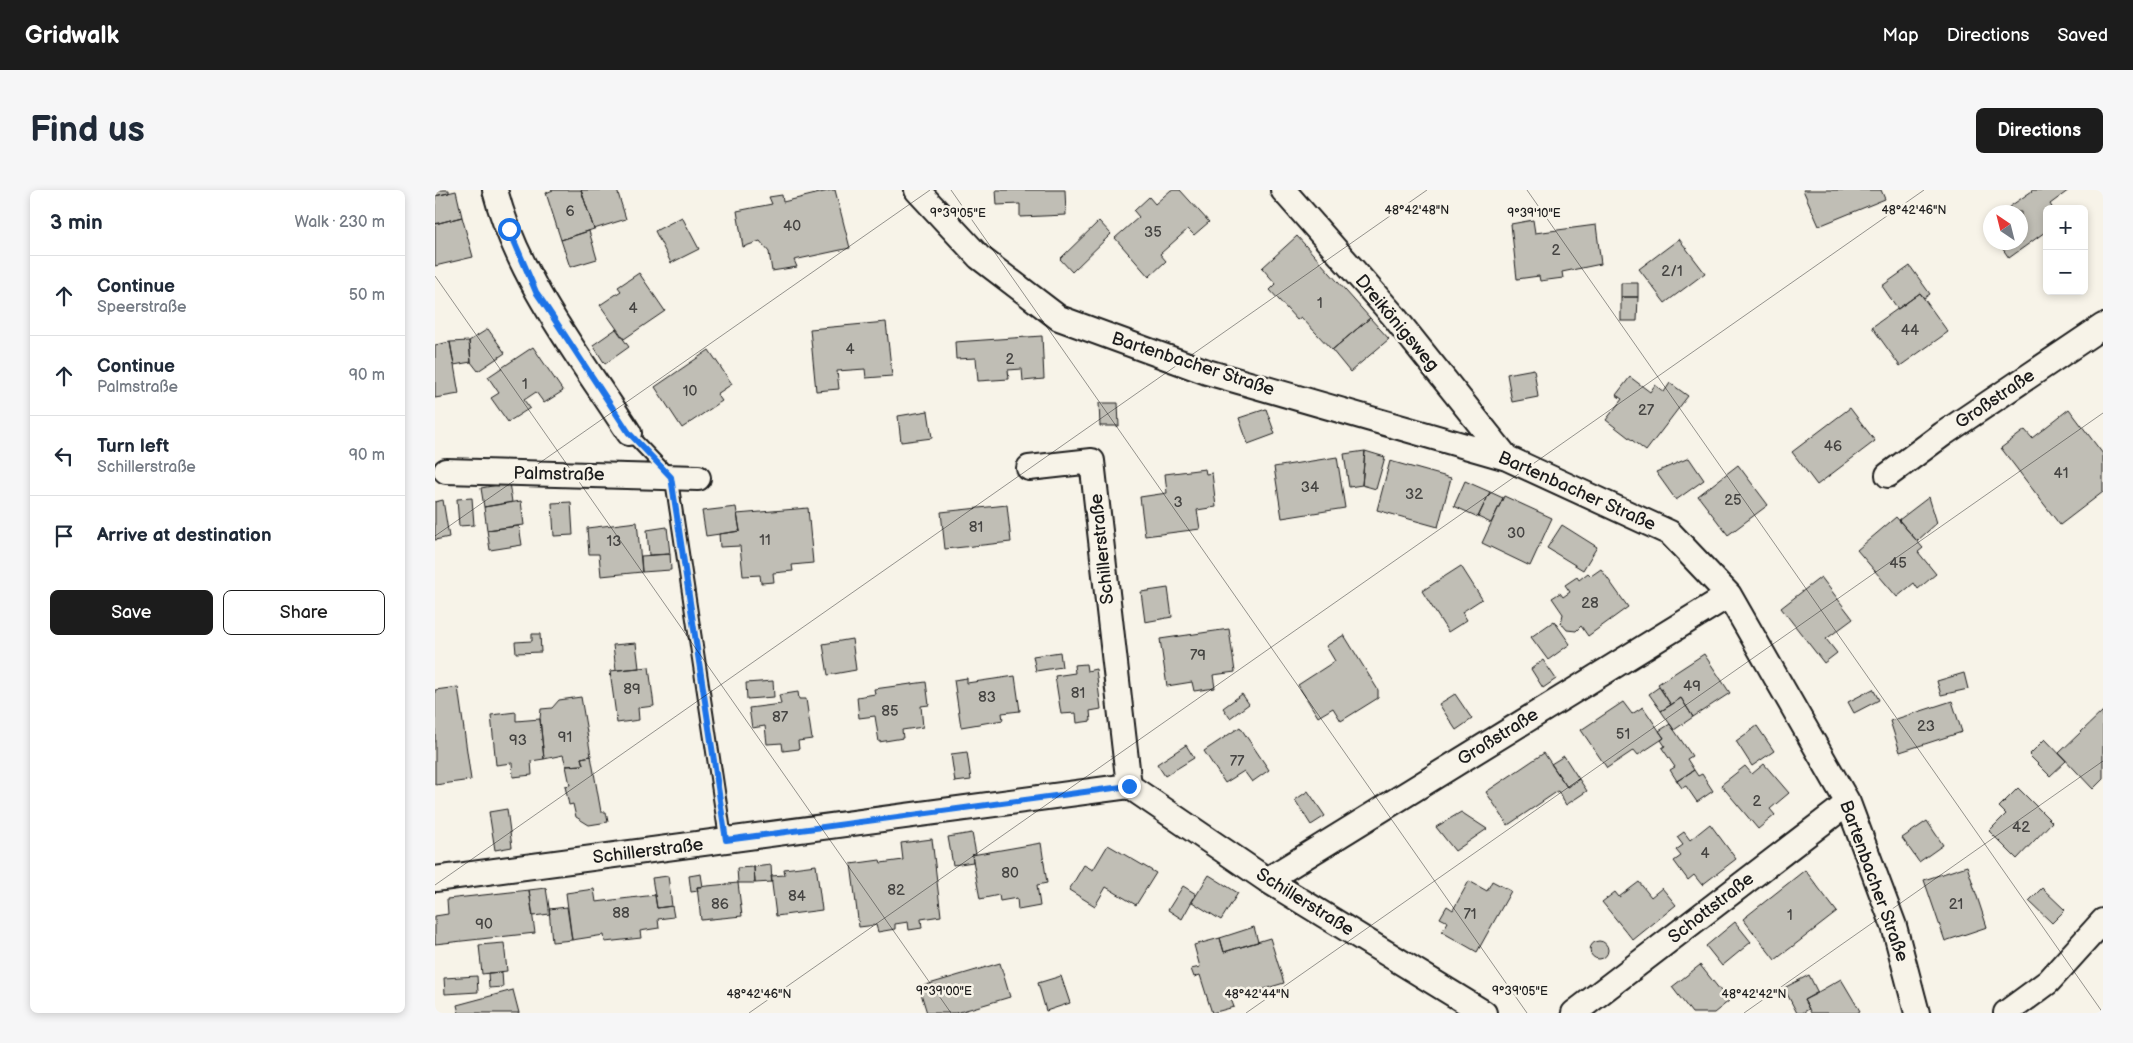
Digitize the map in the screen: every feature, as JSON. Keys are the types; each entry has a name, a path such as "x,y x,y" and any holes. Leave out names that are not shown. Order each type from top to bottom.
{"street":[{"path":"495,190 500,208 536,292 629,433"},
{"name":"Bartenbacher Straße","path":"917,190 979,257 1059,318 1207,372 1507,458 1670,533 1729,595 1848,803 1894,926 1917,1013"},
{"name":"Dreikönigsweg","path":"1283,190 1392,314 1507,458"},
{"name":"Großstraße","path":"1888,475 1943,434 2103,326"},
{"name":"Schillerstraße","path":"1029,468 1093,462 1129,786"},
{"name":"Palmstraße","path":"446,472 698,478"},
{"name":"Großstraße","path":"1267,880 1729,595"},
{"name":"Schillerstraße","path":"435,879 1129,786 1267,880 1484,1013"},
{"name":"Schottstraße","path":"1574,1013 1848,803"},
{"path":"2006,1013 2048,982 2103,921"}],"lane":[{"path":"629,433 671,477 726,840"}],"building":[{"path":"435,190 449,190 449,193 435,196"},
{"path":"553,190 581,190 594,229 561,240 546,193"},
{"path":"581,190 617,190 626,219 594,229"},
{"path":"835,190 850,248 794,260 797,267 772,271 769,252 760,241 743,247 737,211 772,204 769,197 782,195 783,202"},
{"path":"996,190 1065,190 1066,215 1020,217 1020,204 997,205"},
{"path":"1171,190 1180,190 1209,222 1194,235 1188,229 1160,254 1166,261 1149,277 1115,238 1139,217 1134,211 1149,197 1155,204"},
{"path":"1803,190 1881,190 1885,199 1819,226"},
{"path":"2069,190 2051,205 2043,205 2043,233 2028,244 2028,205 2012,205 2032,191"},
{"path":"456,191 462,217 435,224 435,196"},
{"path":"462,217 473,257 435,266 435,224"},
{"path":"682,217 699,249 671,263 655,231"},
{"path":"1533,220 1535,233 1596,225 1601,264 1562,272 1563,278 1540,281 1539,276 1517,279 1511,224"},
{"path":"1099,221 1111,234 1072,272 1060,259"},
{"path":"589,231 597,259 570,267 561,240"},
{"path":"1297,236 1370,318 1332,350 1301,317 1297,320 1270,290 1276,284 1262,268"},
{"path":"1679,239 1705,273 1665,303 1639,269"},
{"path":"2004,250 2020,250 2009,258"},
{"path":"1910,266 1930,294 1924,298 1920,293 1898,309 1882,286"},
{"path":"639,273 665,311 624,339 600,305 621,291 618,287"},
{"path":"1621,283 1638,283 1638,297 1621,297"},
{"path":"1920,293 1948,332 1900,366 1872,327"},
{"path":"1621,297 1638,297 1637,321 1621,321"},
{"path":"1370,318 1389,339 1350,372 1332,350"},
{"path":"886,322 892,376 866,378 865,369 837,371 839,389 816,391 810,329"},
{"path":"488,329 505,353 478,371 471,362 469,341"},
{"path":"616,329 629,347 605,364 593,345"},
{"path":"1042,336 1044,379 1023,381 1022,369 1008,370 1009,379 978,381 976,358 956,359 955,342"},
{"path":"469,341 471,362 454,365 450,342"},
{"path":"450,342 459,394 435,398 435,345"},
{"path":"533,347 563,391 544,403 536,392 524,400 530,408 508,422 491,398 499,393 488,377"},
{"path":"709,350 732,384 717,394 722,401 682,428 655,387"},
{"path":"1534,369 1538,397 1512,402 1507,374"},
{"path":"1630,377 1650,392 1655,385 1664,392 1670,383 1688,396 1646,451 1606,420 1622,399 1616,395"},
{"path":"1099,403 1118,403 1119,426 1100,426"},
{"path":"1850,408 1875,441 1817,485 1792,452"},
{"path":"1266,409 1275,434 1248,444 1239,418"},
{"path":"2069,409 2103,454 2103,492 2060,525 2001,448 2025,430 2032,438"},
{"path":"928,411 932,438 901,442 898,416"},
{"path":"1365,451 1362,485 1349,487 1344,454"},
{"path":"1365,451 1385,457 1376,489 1362,485"},
{"path":"1337,457 1345,508 1282,518 1274,467"},
{"path":"1689,458 1704,480 1676,500 1656,472"},
{"path":"1390,461 1451,478 1438,527 1377,510"},
{"path":"1738,465 1768,505 1728,535 1698,496"},
{"path":"1205,469 1206,474 1212,473 1216,507 1197,510 1200,529 1145,536 1140,497 1167,493 1165,474"},
{"path":"1465,481 1490,492 1478,517 1454,506"},
{"path":"509,483 512,502 484,507 481,488"},
{"path":"1490,492 1503,498 1491,523 1478,517"},
{"path":"1504,496 1552,518 1530,566 1482,543"},
{"path":"1929,497 1937,523 1917,541 1899,520"},
{"path":"472,498 474,525 459,526 457,499"},
{"path":"443,500 449,537 435,540 435,502"},
{"path":"521,501 524,525 487,530 484,507"},
{"path":"571,502 573,535 554,536 552,503"},
{"path":"1007,505 1011,542 945,549 941,512"},
{"path":"736,507 740,531 706,536 702,511"},
{"path":"808,508 813,563 792,565 793,571 773,573 774,582 761,583 760,575 743,576 740,546 720,547 719,534 740,531 737,514"},
{"path":"1896,517 1923,548 1918,552 1936,574 1918,589 1914,583 1897,597 1857,550"},
{"path":"637,522 642,572 601,576 599,554 589,554 587,528"},
{"path":"1562,525 1597,547 1583,570 1547,548"},
{"path":"519,526 522,545 490,550 487,530"},
{"path":"667,527 670,554 649,555 647,530"},
{"path":"670,554 671,570 642,572 641,556"},
{"path":"1461,566 1482,599 1462,612 1467,620 1448,632 1422,591"},
{"path":"1601,569 1628,607 1588,636 1581,626 1576,631 1567,630 1561,623 1563,614 1552,598 1560,593 1563,597 1570,592 1565,585 1577,577 1579,580 1588,573 1591,576"},
{"path":"1821,577 1853,619 1826,639 1837,653 1824,663 1781,608"},
{"path":"1168,588 1172,617 1145,622 1141,592"},
{"path":"1554,621 1570,644 1548,660 1531,637"},
{"path":"1229,629 1235,672 1213,675 1215,688 1194,691 1192,682 1167,686 1160,639"},
{"path":"532,634 540,634 541,652 516,653 515,642 532,641"},
{"path":"1344,635 1378,690 1378,698 1341,721 1333,708 1318,717 1298,685 1335,661 1326,646"},
{"path":"852,639 856,670 828,675 823,644"},
{"path":"636,643 639,668 616,670 613,645"},
{"path":"1060,652 1062,667 1036,671 1033,656"},
{"path":"1704,654 1730,693 1693,717 1681,698 1671,705 1658,684"},
{"path":"1543,660 1556,679 1543,688 1531,669"},
{"path":"1086,664 1087,671 1096,669 1101,709 1090,711 1091,721 1077,723 1076,713 1061,714 1055,676 1075,673 1074,665"},
{"path":"649,667 654,706 638,708 639,720 617,723 610,671"},
{"path":"1964,673 1968,689 1941,695 1937,681"},
{"path":"1015,676 1020,711 1002,713 1003,720 961,727 954,680 967,678 967,683"},
{"path":"773,681 774,697 747,699 746,683"},
{"path":"926,682 929,705 921,706 923,727 902,730 903,738 879,742 875,716 859,718 857,697 875,694 874,689"},
{"path":"458,687 471,780 435,785 435,690"},
{"path":"1659,687 1671,705 1661,711 1649,694"},
{"path":"1873,689 1879,700 1854,713 1848,702"},
{"path":"798,692 799,699 806,699 812,739 798,741 799,749 783,751 782,743 767,744 765,726 752,728 749,708 781,704 779,695"},
{"path":"1242,694 1249,704 1230,718 1223,708"},
{"path":"1455,694 1472,719 1456,730 1439,704"},
{"path":"581,697 591,756 581,758 583,765 566,766 563,755 544,759 540,719 541,709 552,708 559,700"},
{"path":"1681,698 1693,717 1674,730 1661,711"},
{"path":"1952,701 1962,732 1900,752 1890,721"},
{"path":"1623,702 1632,714 1643,707 1664,738 1638,755 1634,750 1607,768 1581,730"},
{"path":"2103,711 2103,779 2093,789 2059,753"},
{"path":"516,712 516,721 540,719 544,759 531,761 532,775 513,777 512,763 496,765 491,715"},
{"path":"1670,724 1692,756 1687,759 1694,770 1677,781 1670,770 1675,767 1662,748 1665,746 1661,740 1664,738 1659,731"},
{"path":"1757,726 1774,751 1752,766 1736,741"},
{"path":"1240,727 1269,770 1252,782 1244,771 1225,783 1204,751"},
{"path":"2045,739 2066,761 2050,776 2029,755"},
{"path":"1186,745 1194,758 1165,776 1157,764"},
{"path":"967,752 971,780 955,782 951,754"},
{"path":"1544,753 1567,787 1579,779 1587,791 1566,805 1558,791 1508,825 1486,792"},
{"path":"591,756 601,812 606,812 608,822 589,825 576,817 573,804 569,805 565,786 570,785 566,766 583,765 581,758"},
{"path":"1564,756 1579,779 1567,787 1551,764"},
{"path":"1764,764 1789,793 1770,809 1775,815 1758,829 1721,785 1745,766 1752,774"},
{"path":"1694,770 1698,776 1702,774 1713,791 1697,802 1686,786 1682,788 1677,781"},
{"path":"2018,788 2052,822 2017,859 1989,831 2006,814 1999,807"},
{"path":"1308,791 1325,816 1311,825 1295,800"},
{"path":"507,809 512,847 495,850 489,812"},
{"path":"1461,812 1487,829 1455,851 1436,827"},
{"path":"1927,821 1943,845 1919,862 1902,838"},
{"path":"1710,824 1736,859 1702,885 1694,875 1688,880 1674,861 1681,856 1676,850 1683,845 1677,837 1684,832 1690,840"},
{"path":"972,833 976,854 972,855 973,862 953,865 948,837"},
{"path":"932,839 941,916 921,919 922,928 909,930 908,922 895,924 895,929 878,932 876,925 859,927 851,864 880,860 881,863 903,860 901,843"},
{"path":"1041,843 1047,883 1037,885 1040,906 1018,910 1017,898 1000,901 999,895 980,899 972,855"},
{"path":"1108,845 1156,873 1136,905 1106,887 1095,906 1069,890 1084,865 1093,870"},
{"path":"771,865 772,882 755,883 754,867"},
{"path":"816,865 822,910 776,916 771,876 785,875 784,869"},
{"path":"1967,866 1987,927 1945,941 1924,880"},
{"path":"754,867 755,883 738,883 737,868"},
{"path":"1805,870 1837,912 1775,960 1743,919"},
{"path":"701,874 703,887 697,887 698,891 691,892 689,876"},
{"path":"1209,875 1238,893 1221,920 1192,902"},
{"path":"668,876 672,906 657,908 652,878"},
{"path":"1469,881 1487,891 1492,881 1511,891 1477,952 1442,932 1448,922 1440,918 1447,906 1453,910"},
{"path":"1639,882 1651,897 1662,888 1676,905 1633,940 1602,902 1615,892 1619,897"},
{"path":"738,883 742,916 701,920 697,887"},
{"path":"1183,886 1196,894 1182,919 1168,910"},
{"path":"546,888 550,914 533,916 529,890"},
{"path":"2042,888 2065,910 2052,923 2029,901"},
{"path":"594,889 596,902 655,895 657,908 672,906 674,917 658,919 659,928 640,931 641,938 605,942 604,935 572,940 566,893"},
{"path":"529,890 535,933 435,944 435,916 448,914 447,899"},
{"path":"567,907 572,940 552,942 549,909"},
{"path":"1735,922 1751,942 1722,966 1706,946"},
{"path":"1254,927 1258,942 1224,952 1220,938"},
{"path":"1220,938 1224,952 1270,938 1284,983 1231,999 1234,1007 1212,1013 1200,975 1194,977 1191,969 1200,967 1194,945"},
{"path":"1599,941 1605,944 1608,950 1605,956 1599,959 1593,956 1590,950 1593,944"},
{"path":"504,943 507,971 482,974 479,945"},
{"path":"1000,963 1010,997 956,1013 927,1013 919,987"},
{"path":"1700,965 1729,1001 1714,1013 1692,1013 1672,987"},
{"path":"502,972 503,987 489,988 488,973"},
{"path":"1809,975 1818,993 1804,1000 1809,1009 1802,1013 1797,1013 1784,988"},
{"path":"477,976 478,992 445,994 444,978"},
{"path":"1061,976 1070,1003 1046,1011 1038,983"},
{"path":"1841,979 1860,1011 1857,1013 1811,1013 1804,1000"},
{"path":"513,990 519,1013 459,1013 457,1005"}],"route":[{"path":"509,229 536,292 629,433 671,477 726,840 1129,786"}]}
